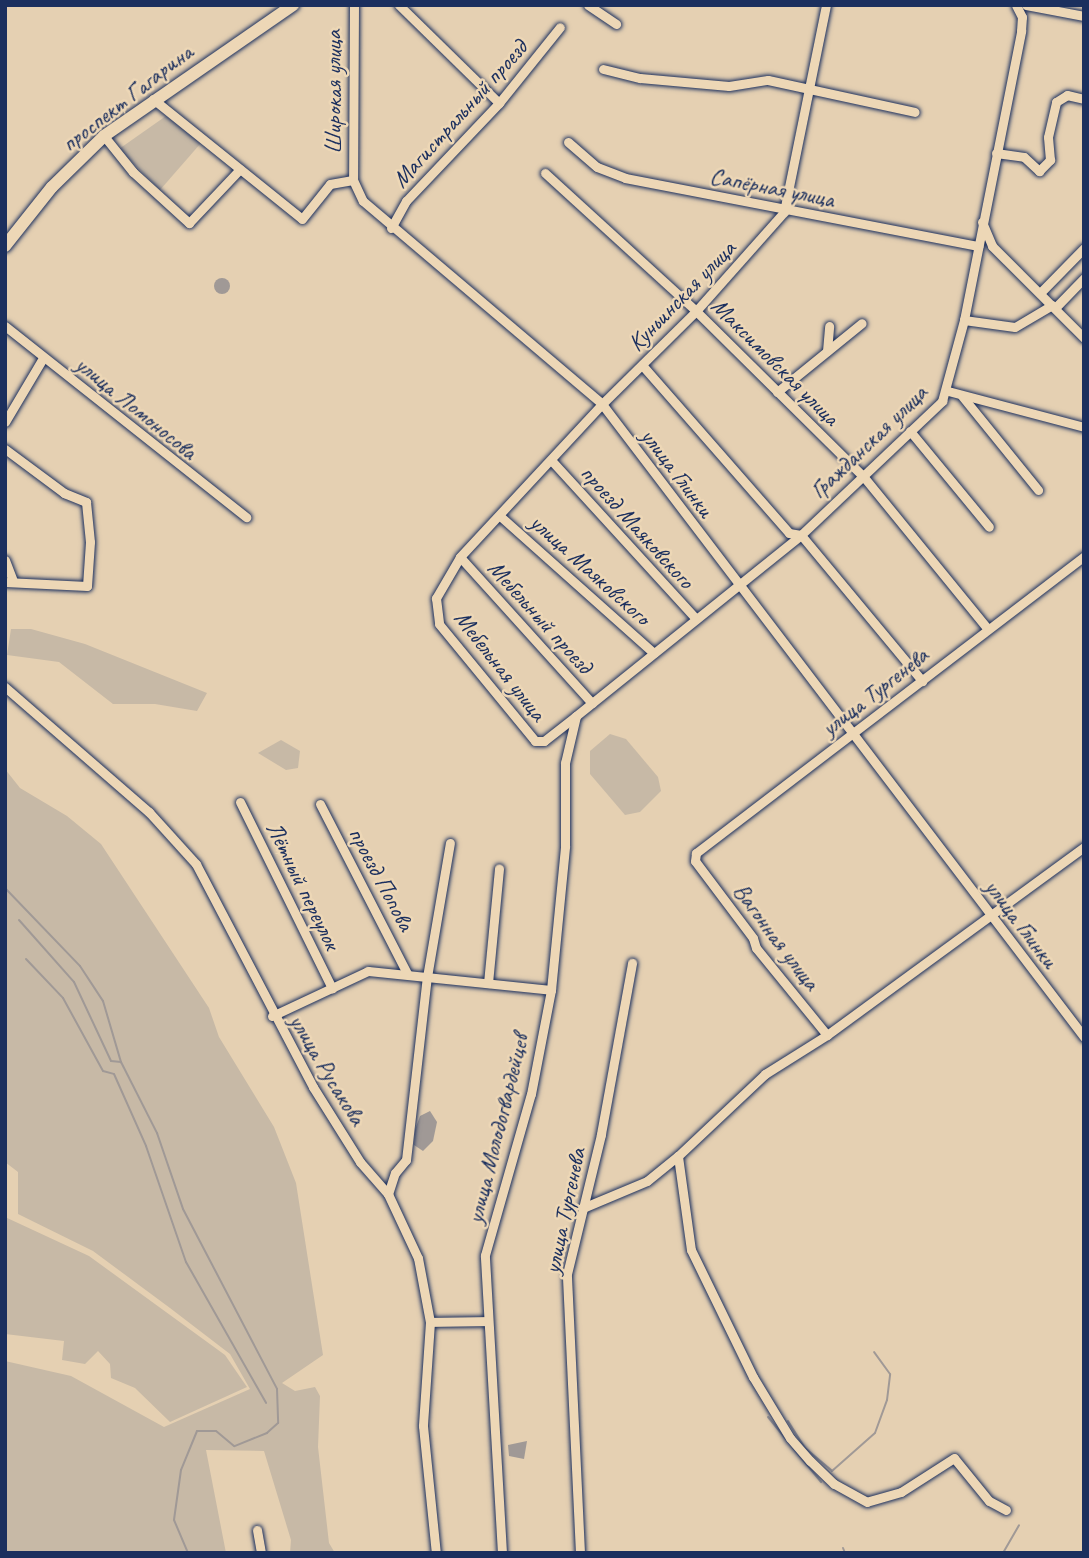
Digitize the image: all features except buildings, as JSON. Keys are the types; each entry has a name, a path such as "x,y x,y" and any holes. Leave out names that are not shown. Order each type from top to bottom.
{"main road":[{"name":"проспект Гагарина","path":"5,246 52,187 104,136 153,99 293,5"}],"street":[{"name":"Широкая улица","path":"353,180 354,5"},
{"path":"399,5 499,103"},
{"path":"588,5 615,24"},
{"path":"784,212 826,5"},
{"name":"Гражданская улица","path":"536,741 544,741 801,535 910,431 947,391 964,320 1023,17 1016,5"},
{"path":"1027,5 1084,16"},
{"name":"Магистральный проезд","path":"391,228 406,201 499,103 560,27"},
{"path":"603,69 640,78 729,86 768,79 915,112"},
{"path":"996,153 1024,157 1039,171 1050,160 1048,137 1056,102 1067,95 1084,99"},
{"path":"153,99 302,219 330,184 353,180"},
{"path":"104,136 133,172 189,223 240,169"},
{"name":"Сапёрная улица","path":"568,142 597,167 625,178 784,212 979,246"},
{"name":"Максимовская улица","path":"545,173 696,311 863,476 987,628"},
{"name":"улица Глинки","path":"353,180 363,201 391,228 602,404 737,585 1084,1037"},
{"name":"Куньинская улица","path":"435,613 446,576 460,557 602,404 696,311 784,212"},
{"path":"982,222 992,246 1084,338"},
{"path":"1042,295 1084,248"},
{"path":"964,320 1015,327 1053,306 1084,278"},
{"path":"777,392 862,323"},
{"name":"улица Ломоносова","path":"5,326 246,517"},
{"path":"827,351 830,326"},
{"path":"5,422 43,358"},
{"path":"642,365 789,533 801,535 922,681"},
{"path":"947,391 1084,427"},
{"path":"961,395 1038,490"},
{"path":"910,431 989,527"},
{"path":"5,449 64,493 86,502 87,586 9,581 5,560"},
{"name":"проезд Маяковского","path":"551,460 696,619"},
{"name":"улица Маяковского","path":"500,516 654,653"},
{"name":"улица Тургенева","path":"695,861 696,853 1084,556"},
{"name":"Мебельный проезд","path":"460,557 592,702"},
{"name":"Мебельная улица","path":"435,613 448,636 536,741"},
{"name":"улица Русакова","path":"5,687 174,835 196,864 272,1016 360,1162 388,1194 418,1258 430,1322 424,1426 436,1553"},
{"name":"улица Молодогвардейцев","path":"502,1553 485,1255 531,1094 551,990 565,846 565,763 576,716"},
{"name":"Лётный переулок","path":"240,802 332,988"},
{"name":"проезд Попова","path":"320,804 407,972"},
{"name":"проезд Попова","path":"388,1194 395,1173 406,1160 427,977 450,843"},
{"path":"585,1207 647,1181 678,1156 765,1074 827,1035 1084,847"},
{"name":"Вагонная улица","path":"695,861 756,948 827,1035"},
{"path":"488,984 499,869"},
{"name":"улица Тургенева","path":"580,1553 567,1274 585,1207 632,963"},
{"path":"272,1016 368,971 407,972 427,977 551,990"},
{"path":"678,1156 691,1250 753,1377 790,1438 810,1461 834,1484 867,1502 901,1492 954,1458 989,1501 1006,1510"},
{"path":"430,1322 487,1321"},
{"path":"257,1530 261,1553"}],"shaded area":[{"path":"166,116 201,143 160,190 119,149"},
{"path":"222,278 228,280 228,292 222,294 216,292 214,286 216,280"},
{"path":"11,629 31,629 85,644 207,693 197,711 155,704 113,704 59,662 7,655"},
{"path":"610,734 626,739 658,777 661,791 640,812 625,815 590,774 590,751"},
{"path":"281,740 300,751 298,768 286,770 258,753"},
{"path":"5,769 20,788 67,816 101,844 209,1008 219,1037 274,1127 296,1183 323,1355 282,1383 295,1391 315,1387 320,1396 318,1447 329,1543 335,1553 290,1553 291,1540 264,1451 206,1450 226,1553 5,1553 5,1361 71,1376 164,1427 250,1389 230,1354 170,1308 93,1251 18,1214 18,1172 5,1162"},
{"path":"430,1111 437,1122 433,1141 423,1151 414,1145 415,1130 420,1116"},
{"path":"5,1217 89,1256 225,1355 247,1387 170,1422 135,1388 111,1378 110,1364 98,1351 85,1364 62,1360 64,1341 5,1334"},
{"path":"527,1441 524,1459 509,1456 508,1445"}],"waterway":[{"path":"5,888 80,966 103,1001 121,1062 157,1133 183,1209 277,1389 278,1423 267,1433 234,1446 216,1431 197,1431 181,1470 174,1520 188,1553"},
{"path":"19,920 74,982 111,1061 121,1062"},
{"path":"26,959 63,998 103,1071 114,1074 146,1146 186,1262 266,1403"},
{"path":"788,1421 805,1448 832,1471 875,1433 887,1400 890,1374 874,1352"},
{"path":"768,1417 821,1482"},
{"path":"1003,1553 1019,1525"},
{"path":"843,1548 845,1553"}]}
